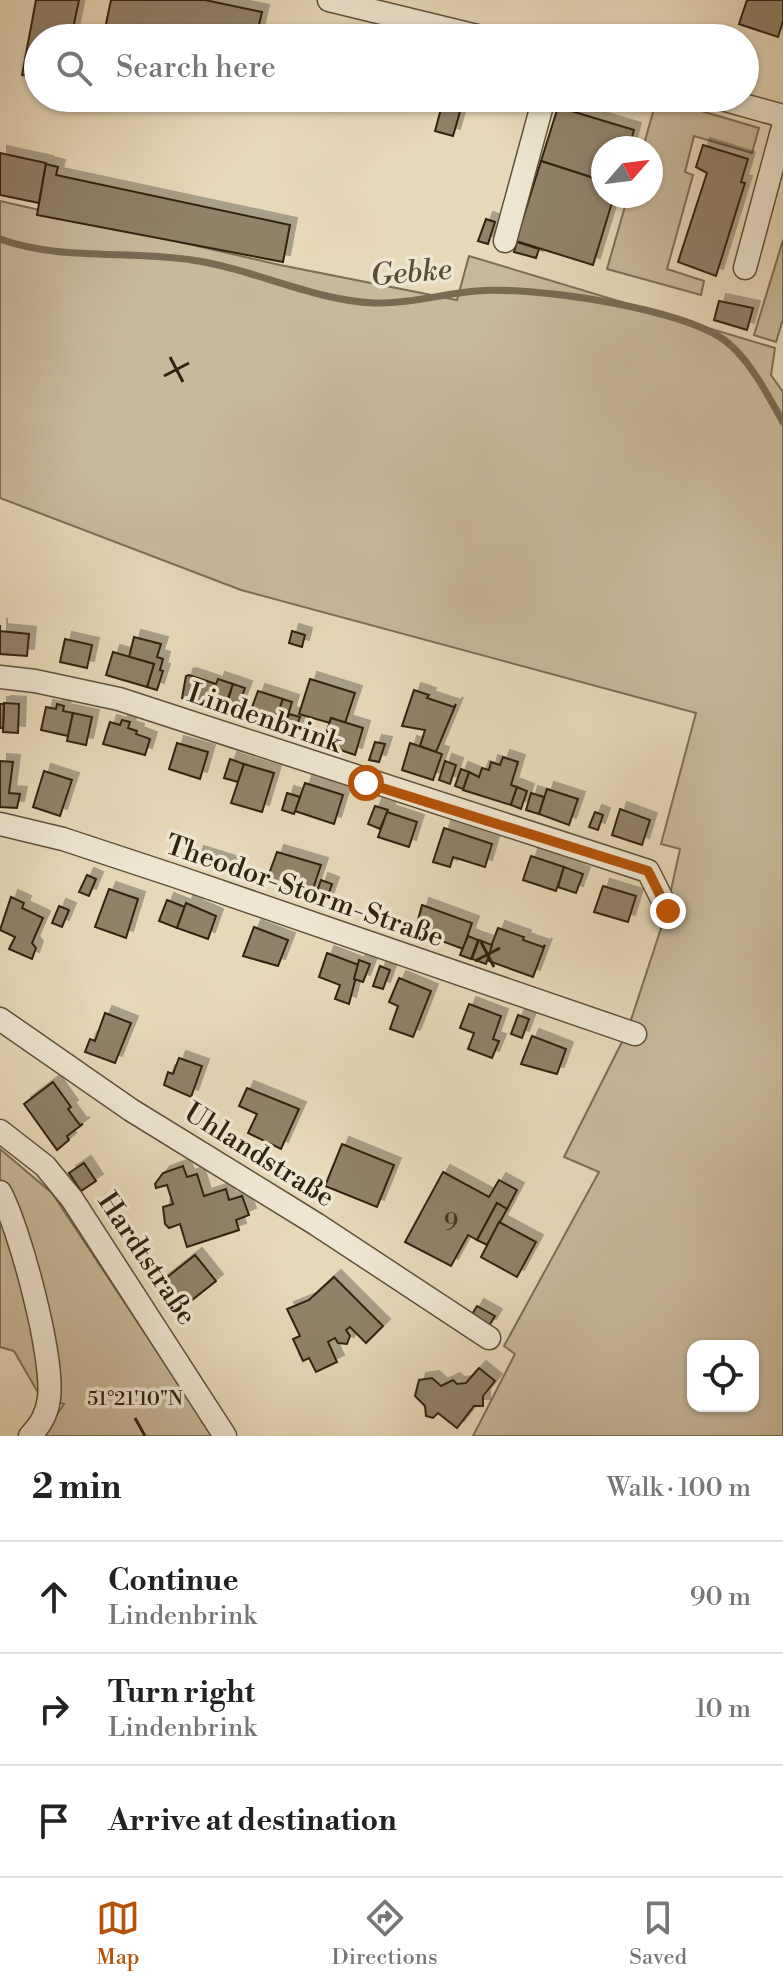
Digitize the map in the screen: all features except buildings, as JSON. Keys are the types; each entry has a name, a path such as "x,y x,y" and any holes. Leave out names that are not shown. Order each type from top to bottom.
{"street":[{"path":"329,0 428,24"},
{"path":"759,109 783,116"},
{"path":"505,241 540,112"},
{"path":"745,268 783,127"},
{"name":"Lindenbrink","path":"0,677 35,681 119,699 438,806 648,871 668,911"},
{"name":"Theodor-Storm-Straße","path":"0,824 63,839 175,876 635,1034"},
{"name":"Uhlandstraße","path":"0,1019 131,1110 316,1224 489,1338"},
{"name":"Hardtstraße","path":"0,1131 45,1166 72,1199 225,1436"},
{"path":"0,1192 22,1248 48,1369 47,1407 44,1418 30,1436"}],"shaded area":[{"path":"653,112 705,112 759,128 752,153 694,136 685,172 693,175 667,269 704,281 701,295 607,269 625,208 663,208 663,136 646,136"},
{"path":"0,201 280,265 457,300 469,256 775,348 771,375 783,392 783,1436 473,1436 515,1354 504,1346 599,1172 564,1157 627,1032 666,913 680,849 661,844 696,713 241,590 0,498"},
{"path":"783,240 783,319 776,342 754,335"},
{"path":"0,1149 52,1193 213,1436 42,1436 64,1404 40,1396 14,1351 0,1347"}],"waterway":[{"name":"Gebke","path":"0,239 23,246 71,253 168,257 215,264 351,301 387,303 501,290 569,296 645,310 679,319 728,343 752,370 783,422"}],"route":[{"path":"366,783 648,871 668,911"}]}
